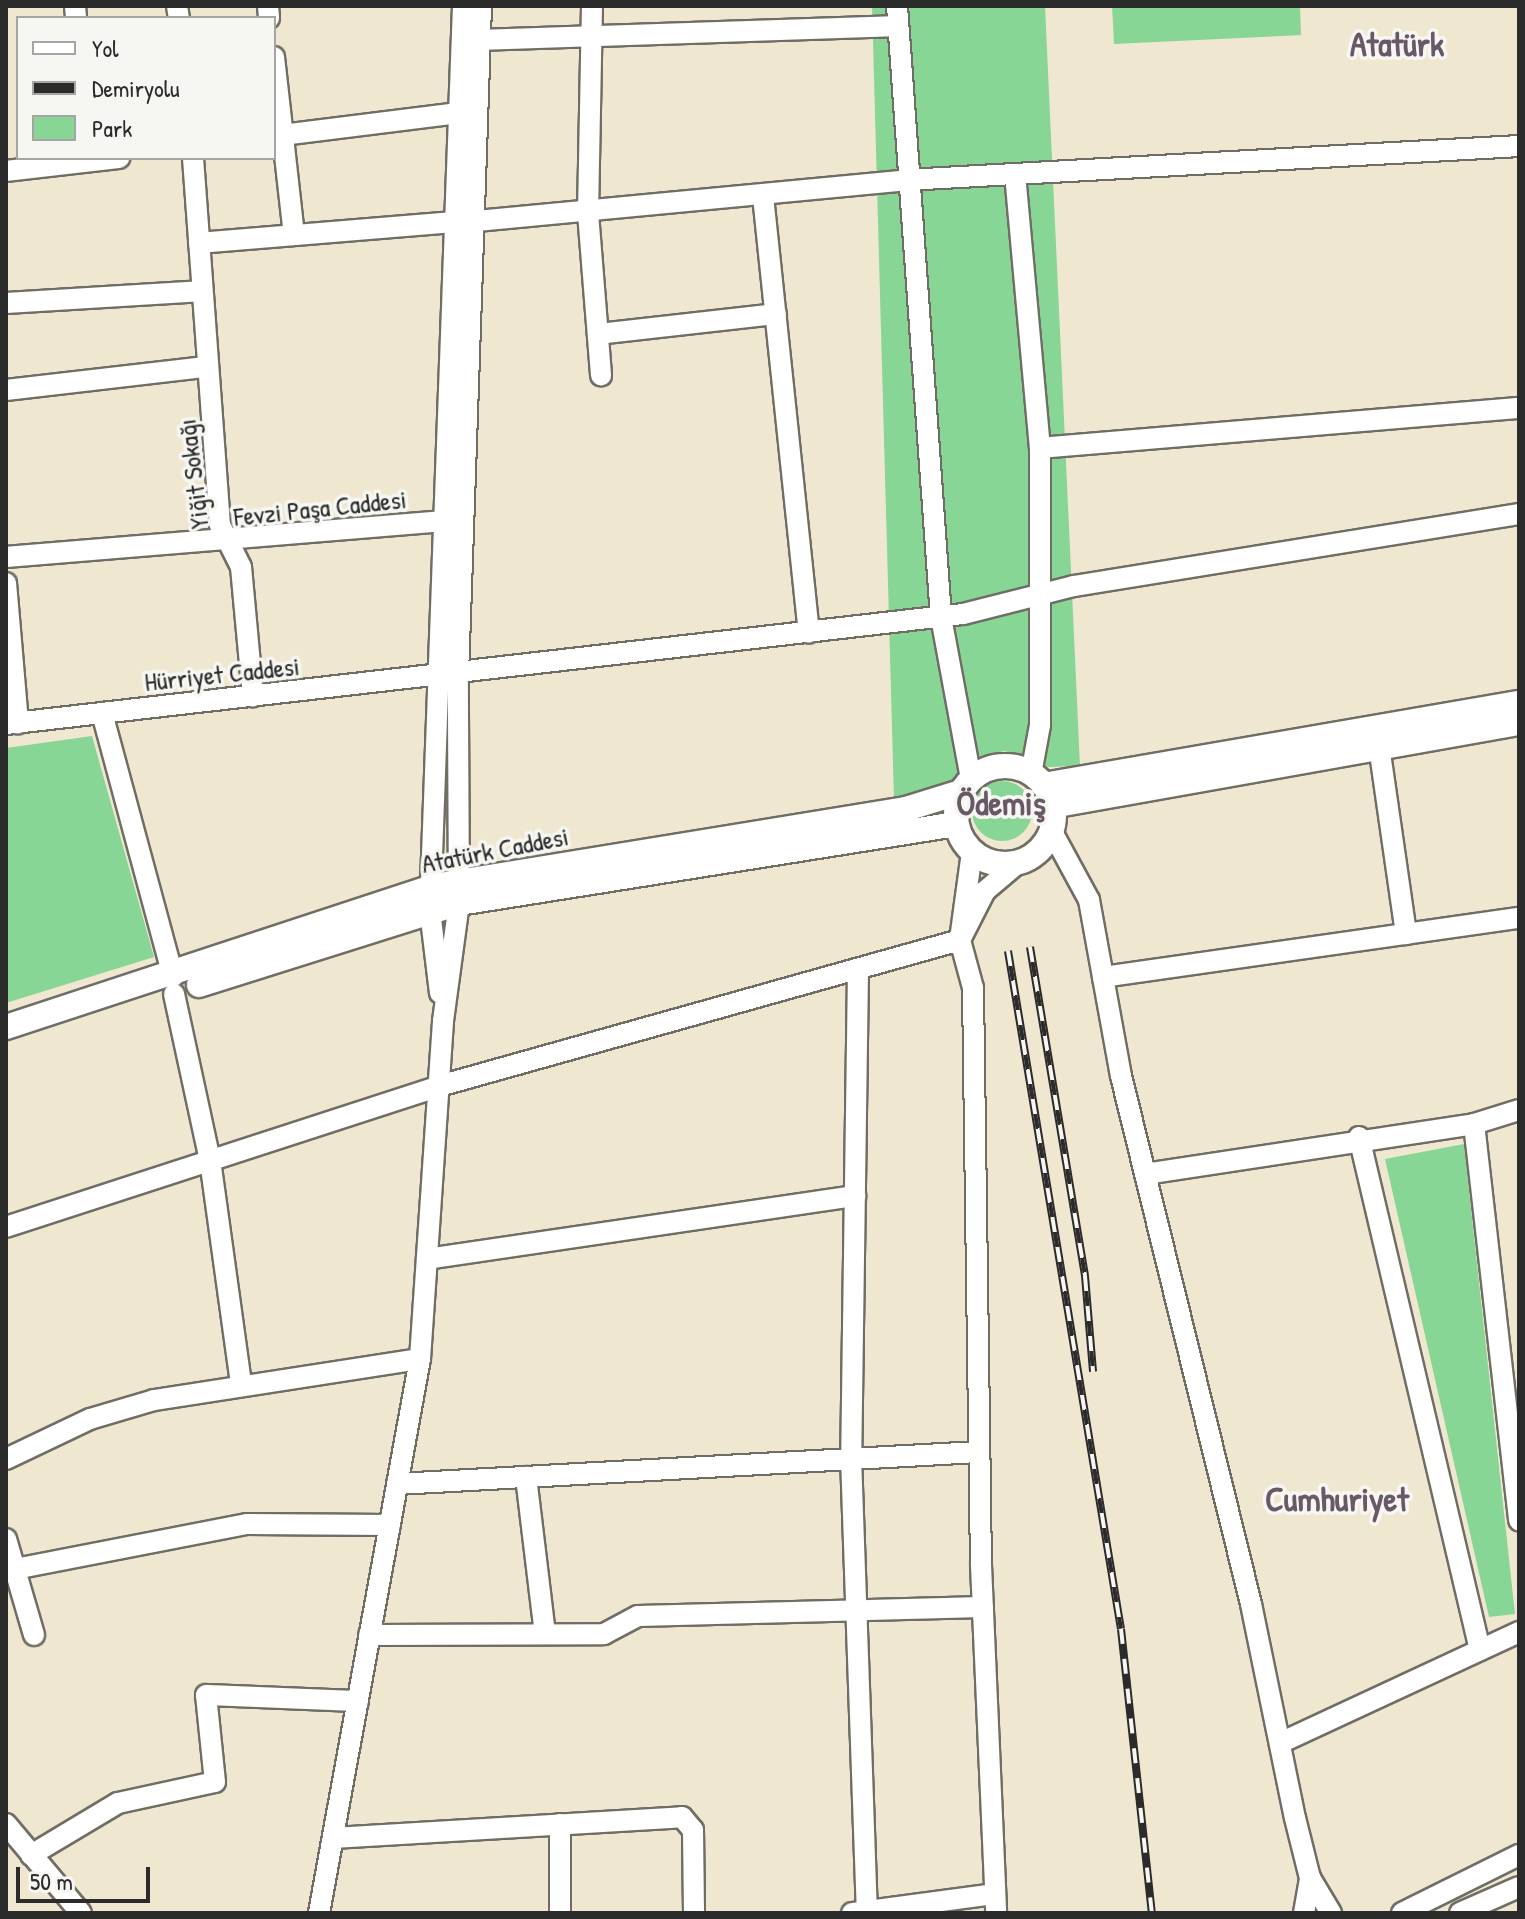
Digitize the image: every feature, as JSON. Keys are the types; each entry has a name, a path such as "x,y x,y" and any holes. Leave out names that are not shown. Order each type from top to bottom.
{"main road":[{"path":"1044,798 1519,703"},
{"path":"1044,798 1019,862 972,852 956,824 966,786 1000,766 1044,798 1519,723"},
{"name":"Atatürk Caddesi","path":"6,1044 450,891 906,809 966,786"},
{"name":"Atatürk Caddesi","path":"6,1027 174,985 430,910 450,891 956,824"}],"street":[{"path":"450,675 466,221 459,113 463,6"},
{"path":"319,1913 420,1359 450,891 447,521 481,6"},
{"path":"592,6 588,213 601,375"},
{"path":"480,40 897,16 906,180 941,617 966,786"},
{"path":"276,89 279,136 294,235"},
{"path":"279,136 459,113"},
{"path":"199,243 588,213 906,180 1519,146"},
{"path":"6,171 98,160"},
{"name":"Yiğit Sokağı","path":"193,160 200,291 220,525 241,567 253,696"},
{"path":"1015,174 1040,448 1036,597 1044,798 1089,900 1145,1174 1310,1878 1331,1913"},
{"path":"763,196 809,633"},
{"path":"6,303 200,291"},
{"path":"598,334 776,314"},
{"path":"6,390 206,367"},
{"path":"1040,448 1519,408"},
{"name":"Hürriyet Caddesi","path":"12,724 941,617 1036,597 1519,514"},
{"name":"Fevzi Paşa Caddesi","path":"6,557 229,543 447,521"},
{"path":"6,583 12,724"},
{"path":"102,713 174,985 210,1160 241,1384"},
{"path":"1379,746 1406,934"},
{"path":"858,970 851,1457 858,1611 859,1910 996,1904 979,1452 973,988 960,940 972,852"},
{"path":"6,1227 439,1086 960,940 985,891 1019,862"},
{"path":"430,910 443,1021"},
{"path":"1103,977 1519,918"},
{"path":"1145,1174 1359,1137 1474,1124 1519,1110"},
{"path":"1474,1124 1519,1520"},
{"path":"1359,1137 1480,1650"},
{"path":"427,1259 855,1196"},
{"path":"6,1459 119,1409 241,1384 420,1359"},
{"path":"397,1484 979,1452"},
{"path":"526,1477 545,1634"},
{"path":"15,1569 247,1524 390,1525"},
{"path":"6,1539 34,1635"},
{"path":"369,1635 604,1634 638,1616 983,1607"},
{"path":"1280,1743 1519,1632"},
{"path":"31,1855 118,1803 215,1782 206,1695 358,1701"},
{"path":"333,1838 682,1817 693,1830 694,1913"},
{"path":"6,1824 81,1913"},
{"path":"560,1824 560,1913"},
{"path":"1402,1913 1519,1855"},
{"path":"1304,1913 1310,1878"},
{"path":"1460,1913 1519,1887"}],"green space":[{"path":"872,6 1045,6 1080,766 1048,767 1005,751 980,756 944,791 894,800"},
{"path":"1112,6 1300,6 1301,35 1114,44"},
{"path":"92,736 154,957 6,1003 6,748"},
{"path":"1002,781 1023,790 1032,811 1023,832 1002,841 981,832 972,811 981,790"},
{"path":"1464,1144 1515,1614 1489,1617 1385,1159"}],"railway":[{"path":"1030,947 1085,1276 1093,1372"},
{"path":"1008,951 1121,1629 1152,1913"}],"district":[{"name":"Atatürk","path":"1397,45"},
{"name":"Ödemiş","path":"1001,804"},
{"name":"Cumhuriyet","path":"1337,1500"}]}
